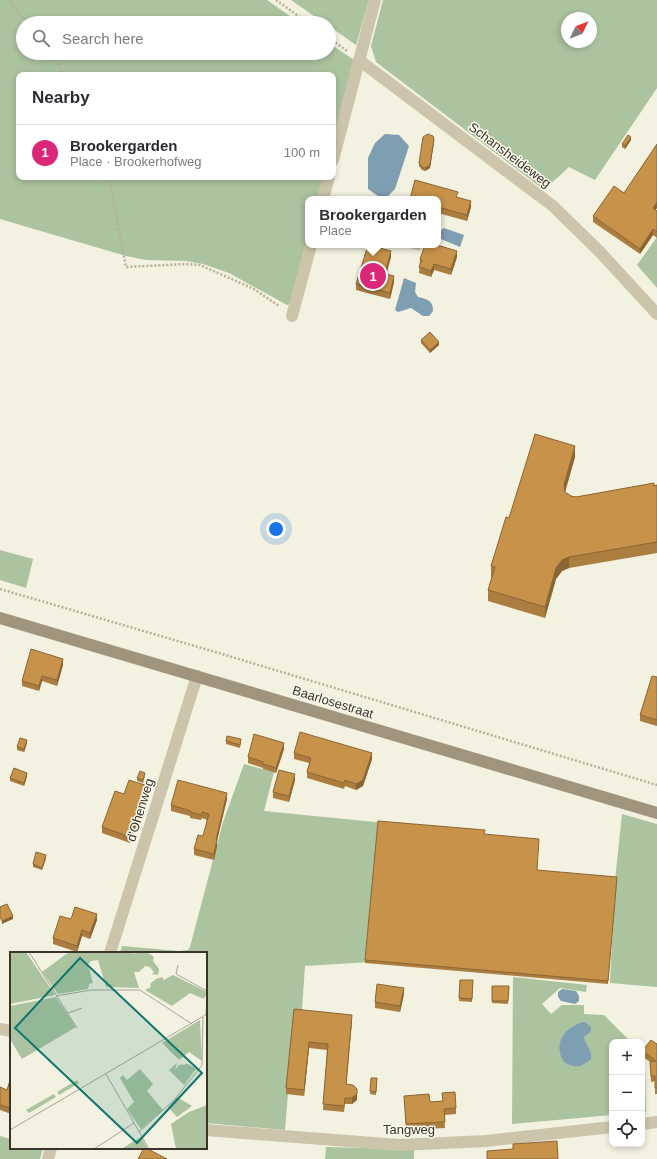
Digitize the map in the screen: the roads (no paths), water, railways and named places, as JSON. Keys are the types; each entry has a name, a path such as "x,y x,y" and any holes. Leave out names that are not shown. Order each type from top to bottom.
{"street":[{"path":"336,148 375,0"},
{"name":"Schansheideweg","path":"359,60 553,206 599,251 657,314"},
{"path":"325,196 328,180"},
{"path":"292,316 310,248"},
{"name":"Baarlosestraat","path":"0,618 657,813"},
{"name":"d'Ohenweg","path":"110,952 197,676"},
{"path":"0,1029 10,1032"},
{"path":"645,1124 657,1122"},
{"name":"Tangweg","path":"207,1130 399,1145 486,1141 609,1127"},
{"path":"48,1159 51,1149"}],"water":[{"path":"385,134 399,135 409,146 395,189 388,196 378,196 368,189 368,158 375,143"},
{"path":"444,228 464,235 460,247 441,239 442,229"},
{"path":"404,278 416,283 415,292 418,297 431,303 433,311 429,316 423,316 411,308 398,312 395,310"},
{"path":"562,989 576,991 579,996 579,1001 575,1004 561,1001 558,997 558,992"},
{"path":"583,1022 591,1027 591,1031 584,1037 591,1053 591,1059 580,1066 574,1066 563,1061 560,1053 560,1041 569,1029"}],"place":[{"name":"Brookergarden","path":"373,276"}]}
